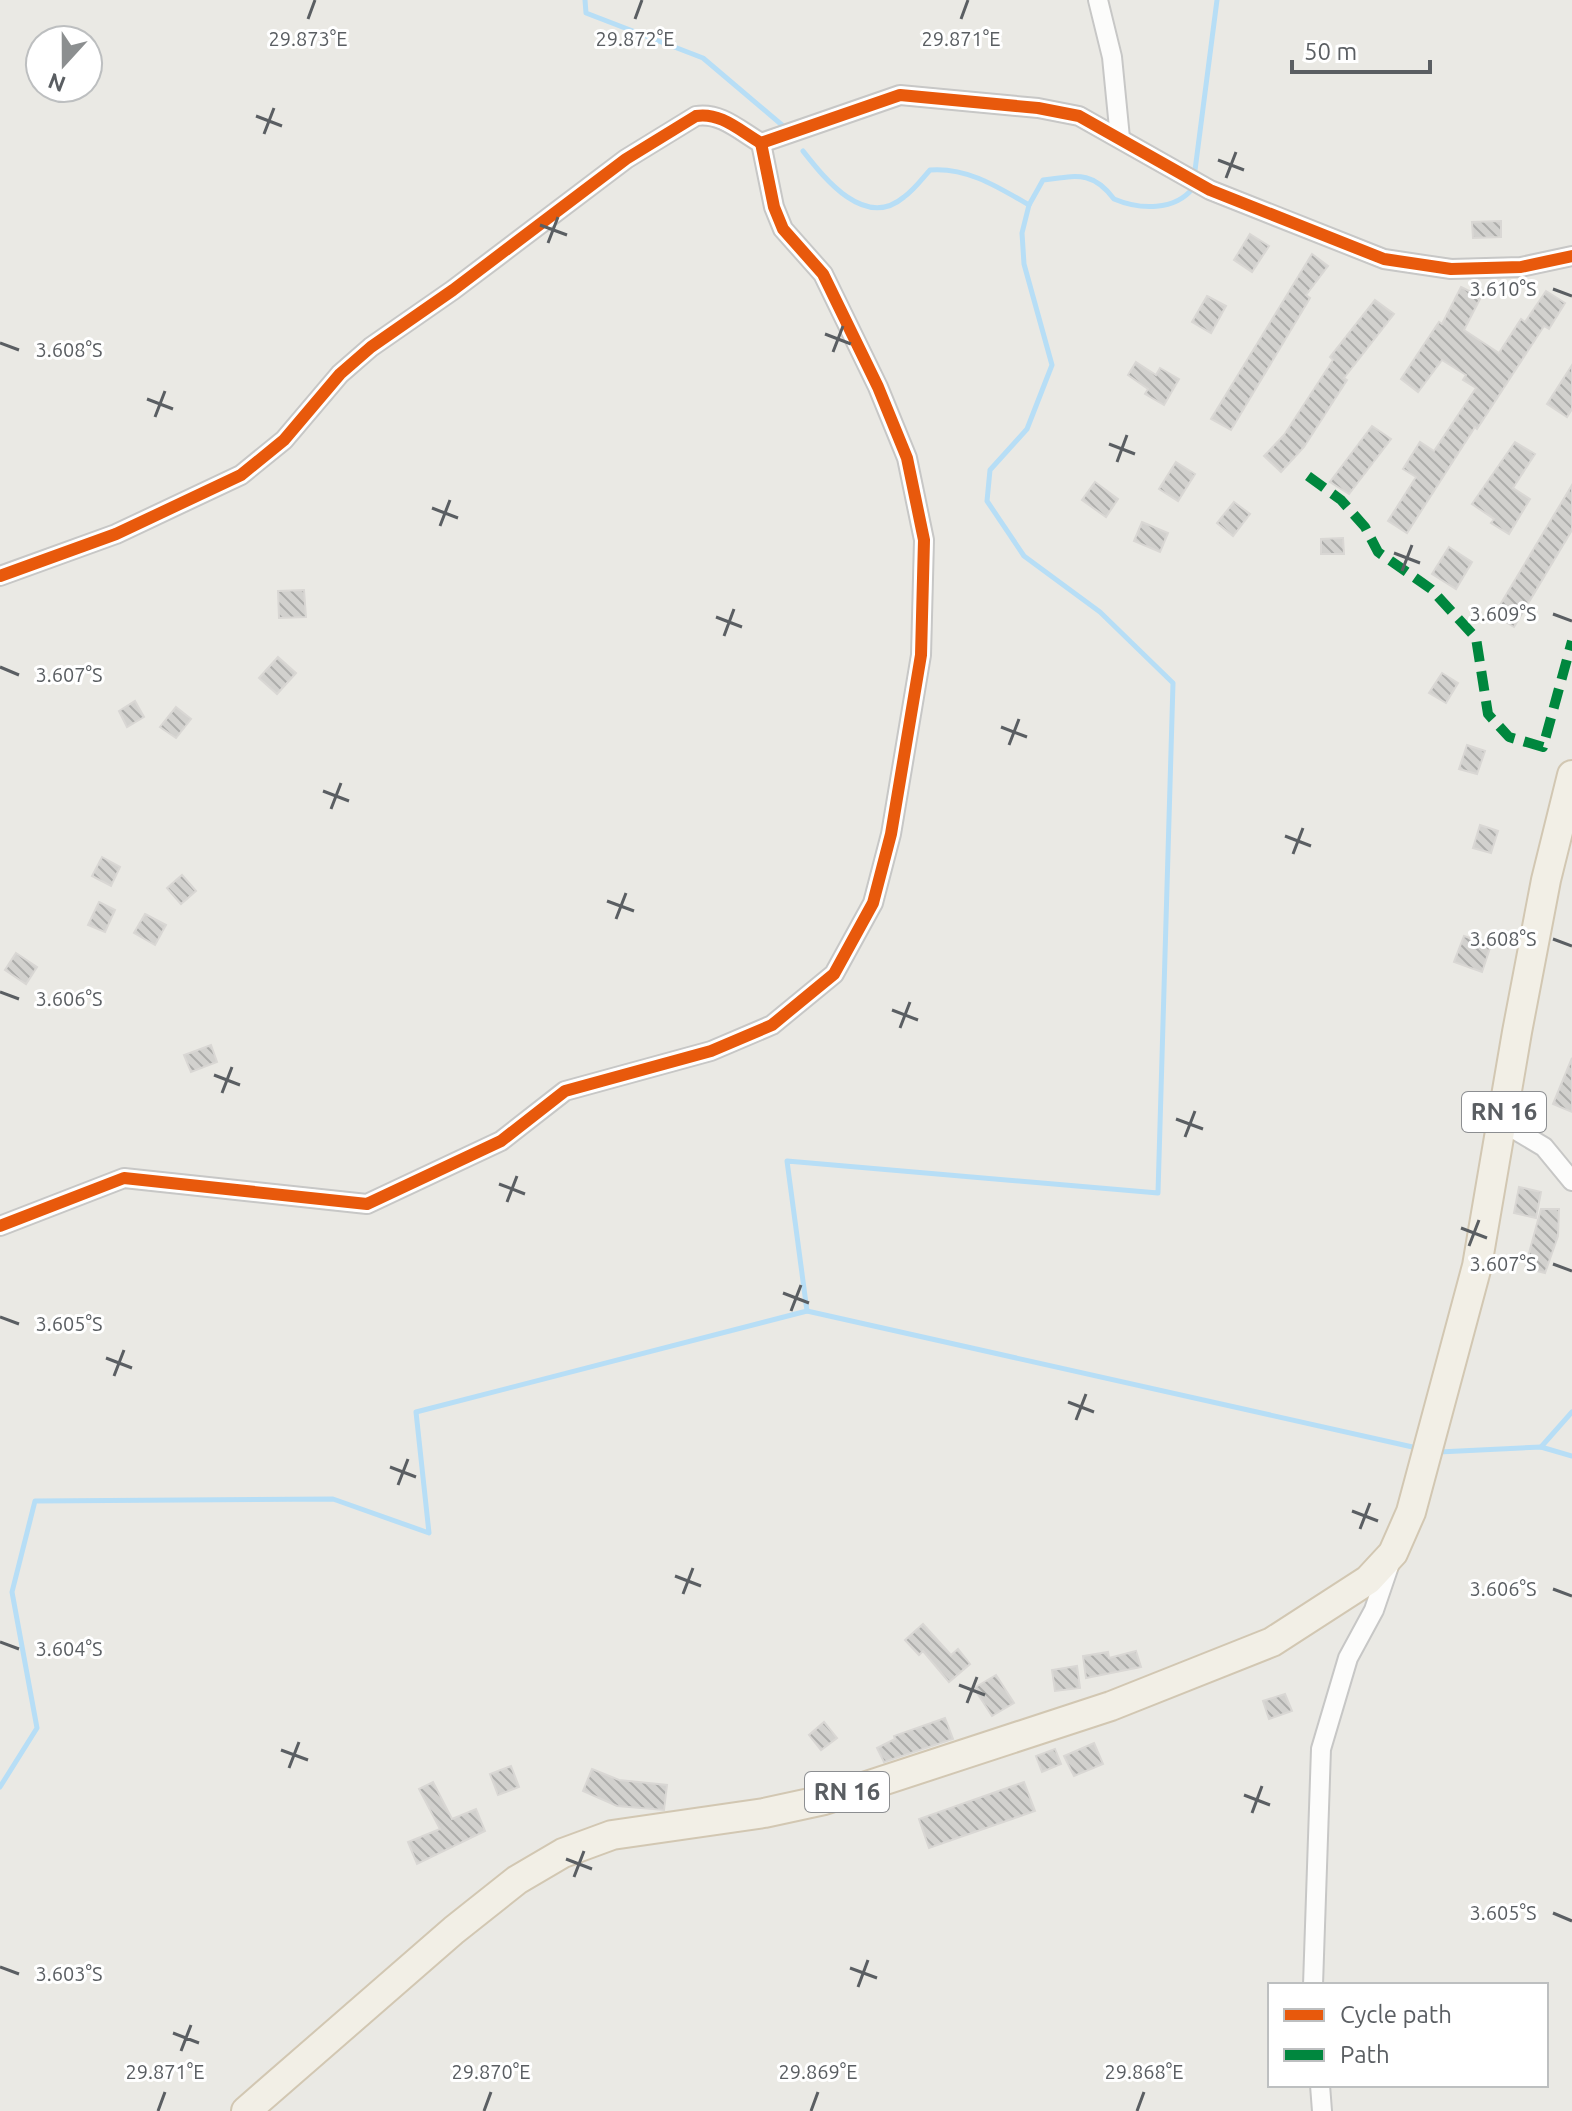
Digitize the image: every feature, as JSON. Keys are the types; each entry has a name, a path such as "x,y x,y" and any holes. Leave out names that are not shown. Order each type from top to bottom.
{"main road":[{"name":"RN 16","path":"246,2111 454,1930 517,1880 563,1853 612,1835 764,1813 824,1800 1111,1706 1272,1642 1368,1580 1393,1553 1411,1512 1477,1266 1546,880 1572,775"}],"street":[{"path":"1098,0 1112,57 1120,138"},
{"path":"761,143 900,95 1079,116 1205,187 1384,259 1451,269 1521,267 1572,256"},
{"path":"0,576 116,534 241,475 284,440 340,374 371,347 453,290 626,159 684,122 709,114 721,117 761,143 774,207 783,229 823,274 878,387 907,458 924,540 921,655 891,834 873,903 834,974 772,1025 711,1051 565,1091 501,1141 367,1204 124,1178 0,1226"},
{"path":"1502,1122 1544,1147 1572,1181"},
{"path":"1313,1983 1321,1749 1348,1658 1374,1610 1393,1553"},
{"path":"1320,2087 1322,2111"}],"building":[{"path":"1501,221 1501,237 1473,238 1472,222"},
{"path":"1250,234 1269,246 1252,272 1234,260"},
{"path":"1312,254 1328,266 1306,295 1310,298 1231,430 1211,419"},
{"path":"1461,287 1481,297 1464,330 1499,353 1521,319 1525,322 1546,291 1565,303 1549,329 1544,326 1407,533 1388,521 1416,477 1403,469 1420,442 1434,451 1476,388 1463,380 1466,375 1442,360 1418,392 1401,379 1439,322 1442,324"},
{"path":"1207,296 1226,306 1211,333 1192,322"},
{"path":"1375,300 1394,314 1344,378 1347,380 1304,447 1281,472 1264,456 1284,435 1333,360 1330,357"},
{"path":"1136,362 1156,375 1160,368 1179,379 1164,405 1145,394 1148,389 1128,375"},
{"path":"1572,365 1572,409 1567,417 1547,404"},
{"path":"1372,426 1391,439 1349,494 1330,482"},
{"path":"1515,442 1535,454 1513,488 1530,499 1509,534 1491,523 1494,519 1472,504"},
{"path":"1176,462 1195,474 1178,501 1159,489"},
{"path":"1095,482 1118,499 1106,517 1082,500"},
{"path":"1572,485 1572,530 1514,627 1494,615"},
{"path":"1234,502 1250,514 1233,536 1217,523"},
{"path":"1142,522 1168,533 1160,552 1134,541"},
{"path":"1343,538 1344,554 1321,554 1321,539"},
{"path":"1449,547 1472,562 1456,589 1432,574"},
{"path":"304,590 306,617 279,618 278,591"},
{"path":"278,657 296,673 277,694 259,678"},
{"path":"1442,673 1458,683 1446,703 1429,693"},
{"path":"135,701 144,717 127,727 119,711"},
{"path":"176,707 191,719 176,738 160,727"},
{"path":"1467,745 1485,751 1477,774 1459,769"},
{"path":"1480,825 1498,831 1491,853 1473,848"},
{"path":"102,857 120,867 111,886 92,876"},
{"path":"182,875 196,891 181,904 167,888"},
{"path":"99,902 115,910 105,932 88,925"},
{"path":"145,914 166,925 155,945 134,933"},
{"path":"1464,936 1491,945 1482,972 1454,962"},
{"path":"16,953 37,967 26,984 5,970"},
{"path":"211,1045 217,1062 191,1072 184,1055"},
{"path":"1572,1058 1572,1112 1553,1104"},
{"path":"1519,1187 1541,1192 1536,1218 1514,1213"},
{"path":"1541,1209 1559,1209 1558,1236 1545,1273 1525,1268"},
{"path":"923,1624 951,1655 958,1649 970,1664 949,1682 923,1651 919,1655 905,1640"},
{"path":"1136,1651 1141,1667 1086,1678 1083,1656 1108,1652 1109,1658"},
{"path":"1077,1666 1080,1688 1055,1691 1052,1670"},
{"path":"996,1675 1014,1703 992,1716 974,1688"},
{"path":"1285,1694 1292,1711 1269,1719 1263,1701"},
{"path":"945,1718 953,1739 884,1762 877,1748 895,1739 894,1736"},
{"path":"824,1722 837,1738 821,1750 809,1735"},
{"path":"1094,1743 1103,1764 1074,1776 1064,1756"},
{"path":"1055,1749 1061,1764 1042,1772 1036,1756"},
{"path":"511,1766 519,1787 498,1795 490,1774"},
{"path":"592,1769 619,1780 667,1785 664,1810 617,1806 583,1791"},
{"path":"433,1782 452,1819 476,1809 485,1831 417,1864 408,1842 440,1829 419,1789"},
{"path":"1024,1782 1035,1811 929,1848 919,1819"}],"waterway":[{"path":"585,0 586,13 703,58 782,125"},
{"path":"1194,178 1217,0"},
{"path":"803,151 834,187 847,197 875,208 889,206 908,194 930,170 969,175 1029,205"},
{"path":"807,1311 787,1161 1158,1193 1173,683 1100,612 1024,556 987,501 990,470 1027,429 1052,365 1024,264 1022,233 1029,205 1043,180 1065,177 1091,179 1114,199 1146,206 1177,201 1193,188"},
{"path":"0,1787 37,1728 12,1592 35,1501 333,1499 429,1533 416,1412 807,1311 1417,1448"},
{"path":"1541,1447 1572,1412"},
{"path":"1439,1452 1541,1447 1572,1456"}],"marked path":[{"path":"1308,476 1341,500 1365,527 1378,552 1431,589 1476,638 1488,714 1509,737 1543,747 1572,641"}],"cycle path":[{"path":"0,576 116,534 241,475 284,440 340,374 371,347 453,290 626,159 696,116 722,120 761,143 900,95 1038,108 1079,116 1210,190 1384,259 1451,269 1521,267 1572,256"},
{"path":"0,1226 124,1178 367,1204 501,1141 565,1091 711,1051 772,1025 834,974 873,903 891,834 921,655 924,540 907,458 878,387 823,274 783,229 774,207 761,143"}]}
